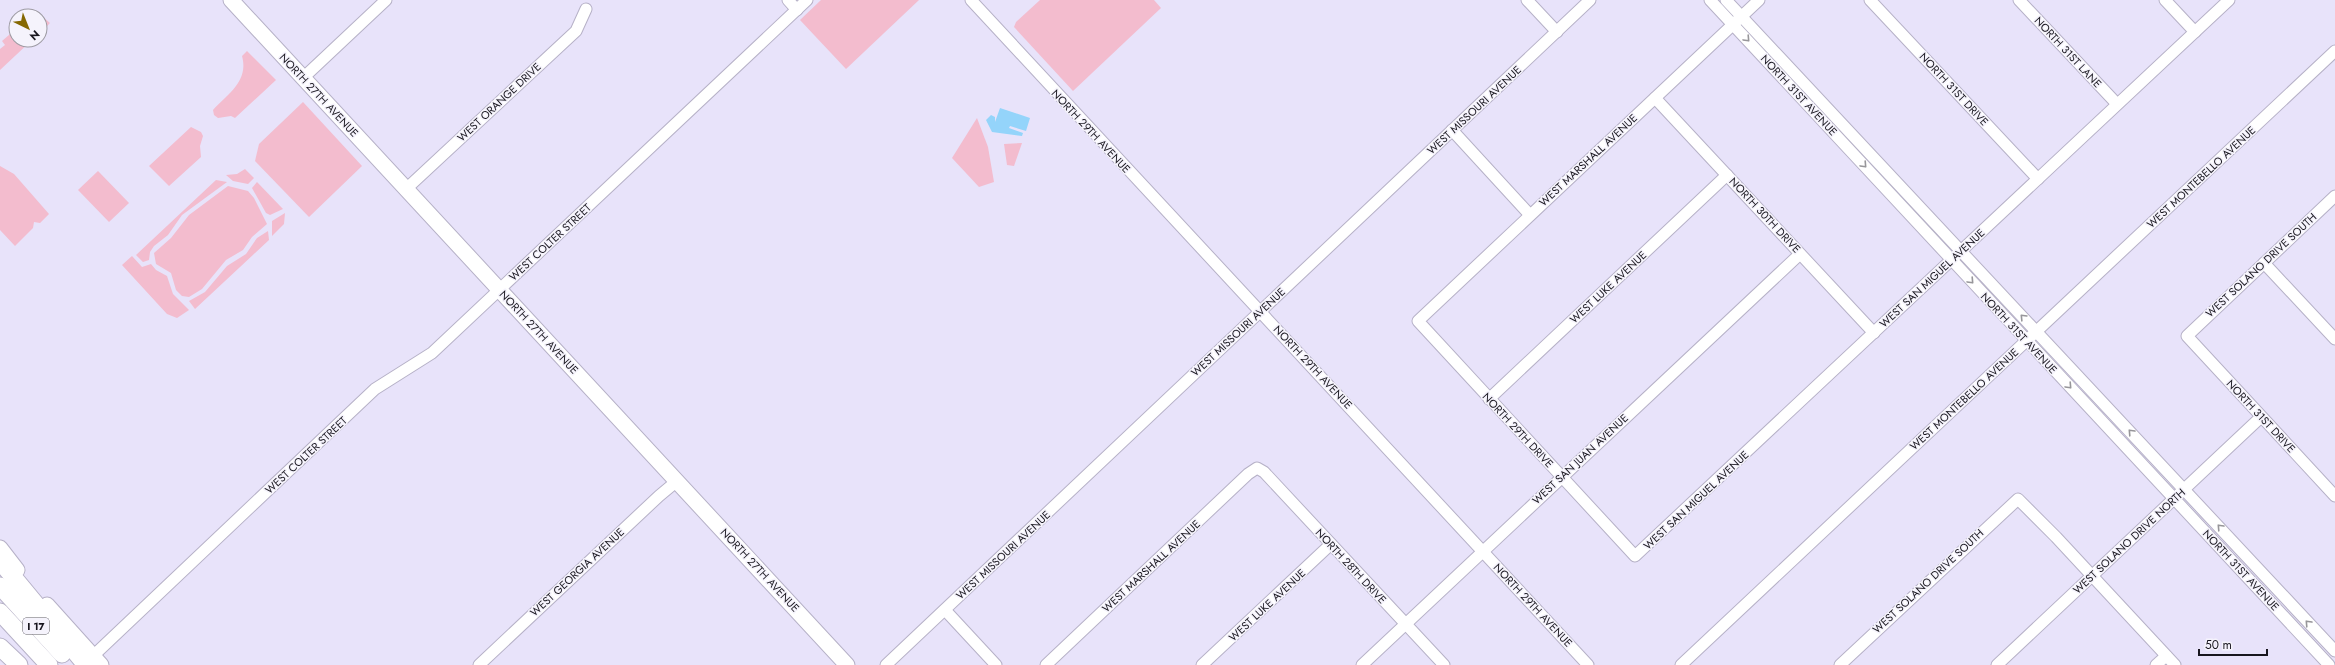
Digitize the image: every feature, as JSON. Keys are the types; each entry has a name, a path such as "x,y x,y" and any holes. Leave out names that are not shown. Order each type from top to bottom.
{"highway":[{"path":"0,561 93,662"},
{"name":"I 17","path":"0,586 71,665"},
{"path":"0,600 60,665"},
{"path":"0,612 49,665"},
{"name":"I 17","path":"0,628 34,665"},
{"path":"0,647 19,665"}],"main road":[{"name":"NORTH 27TH AVENUE","path":"231,0 405,190 499,289 847,665"},
{"path":"0,548 93,662"},
{"path":"0,658 8,665"}],"street":[{"path":"303,78 386,0"},
{"path":"788,0 797,10"},
{"name":"WEST COLTER STREET","path":"93,662 375,390 432,353 807,0"},
{"name":"NORTH 29TH AVENUE","path":"971,0 1588,665"},
{"path":"1527,0 1557,32"},
{"name":"WEST MISSOURI AVENUE","path":"886,665 1590,0"},
{"name":"NORTH 31ST AVENUE","path":"1710,0 2329,665"},
{"name":"NORTH 31ST AVENUE","path":"1726,0 2335,651"},
{"name":"WEST MARSHALL AVENUE","path":"1418,321 1759,0"},
{"name":"NORTH 31ST DRIVE","path":"1870,0 2038,179"},
{"name":"NORTH 31ST LANE","path":"2019,0 2117,104"},
{"path":"2165,0 2195,32"},
{"name":"WEST SAN MIGUEL AVENUE","path":"1635,556 2229,0"},
{"name":"WEST ORANGE DRIVE","path":"405,190 576,31 586,9"},
{"name":"WEST MONTEBELLO AVENUE","path":"1681,665 2335,50"},
{"name":"NORTH 30TH DRIVE","path":"1655,98 1874,333"},
{"path":"1452,130 1530,215"},
{"path":"1848,148 1857,140"},
{"name":"WEST LUKE AVENUE","path":"1489,399 1727,175"},
{"name":"WEST SOLANO DRIVE SOUTH","path":"2187,336 2335,196"},
{"name":"WEST SAN JUAN AVENUE","path":"1362,665 1560,476 1800,254"},
{"path":"2264,263 2335,339"},
{"name":"NORTH 29TH DRIVE","path":"1418,321 1635,556"},
{"name":"NORTH 31ST DRIVE","path":"2187,336 2335,496"},
{"name":"WEST SOLANO DRIVE NORTH","path":"1997,665 2261,417"},
{"name":"WEST MARSHALL AVENUE","path":"1046,665 1242,480 1257,468"},
{"name":"NORTH 28TH DRIVE","path":"1257,468 1264,472 1444,665"},
{"name":"WEST GEORGIA AVENUE","path":"479,665 659,496 677,481"},
{"name":"WEST SOLANO DRIVE SOUTH","path":"1840,665 2018,499 2026,505 2092,576"},
{"name":"WEST LUKE AVENUE","path":"1202,665 1331,544"},
{"path":"2092,576 2174,665"},
{"path":"2285,617 2295,608"},
{"path":"944,610 996,665"},
{"path":"2156,665 2166,656"}],"shaded area":[{"path":"821,0 919,0 846,69 800,20"},
{"path":"1040,0 1154,0 1161,8 1073,91 1014,27 1016,22"},
{"path":"8,36 8,48 23,48 0,70 0,49 5,45 2,41"},
{"path":"247,51 276,80 235,118 231,116 218,118 214,115 213,110 231,92 240,80 243,73 242,56"},
{"path":"303,102 362,166 309,217 255,161 259,144"},
{"path":"977,118 988,147 994,182 979,187 952,158"},
{"path":"191,127 201,132 203,136 200,146 201,157 169,186 149,166"},
{"path":"1022,143 1014,166 1007,165 1004,144"},
{"path":"0,166 14,174 49,214 40,223 34,222 33,228 15,246 0,230"},
{"path":"245,169 254,178 248,184 233,181 226,175 237,174"},
{"path":"98,171 129,203 109,222 78,190"},
{"path":"216,180 227,182 182,215 168,235 154,246 150,252 149,260 143,262 136,255"},
{"path":"257,182 283,209 270,215 266,213 252,188"},
{"path":"228,186 248,191 254,198 267,224 252,237 243,250 226,260 202,289 189,297 182,296 176,290 171,273 156,264 154,253 171,238 189,215"},
{"path":"285,213 284,224 272,236 272,221"},
{"path":"268,231 269,240 195,309 189,301 205,292 227,266 246,254 257,238"},
{"path":"132,256 142,267 151,264 156,270 167,276 173,294 189,310 177,318 167,314 122,265"}],"water":[{"path":"1000,108 1030,118 1026,131 1010,126 1009,128 1023,133 1022,136 992,132 986,120 991,115 995,117 995,122"}]}
